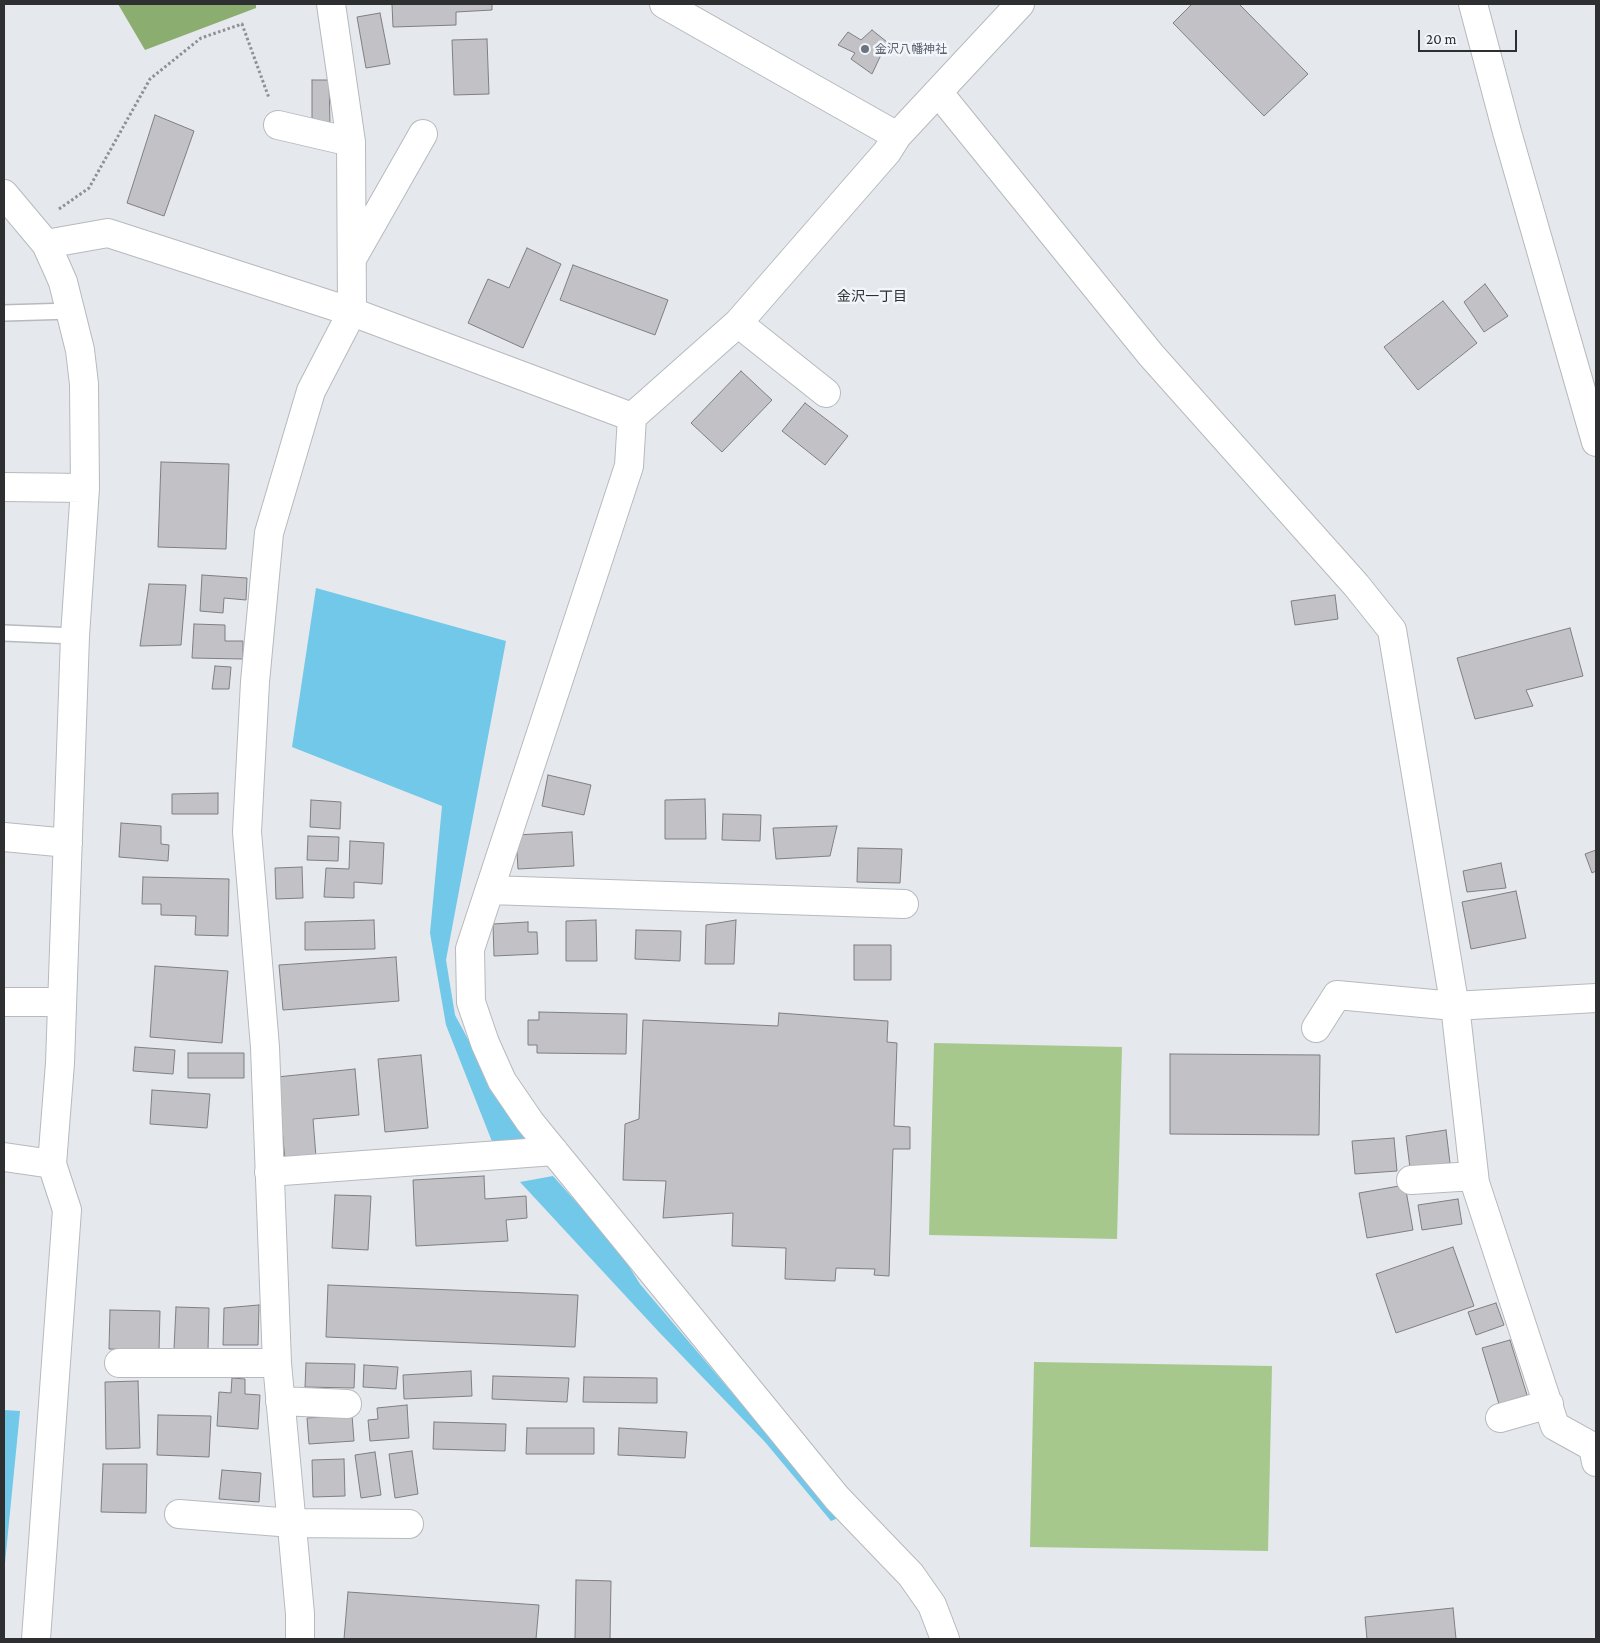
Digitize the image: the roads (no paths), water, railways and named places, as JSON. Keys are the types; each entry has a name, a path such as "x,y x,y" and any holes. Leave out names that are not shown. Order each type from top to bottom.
{"street":[{"path":"300,1639 300,1614 277,1363 265,1048 247,832 257,662 269,533 311,391 352,312 351,142 331,4"},
{"path":"664,4 897,136"},
{"path":"945,1639 932,1605 912,1575 837,1498 530,1122 502,1081 485,1043 471,1002 470,949 629,466 632,417 738,323 887,152 897,136 1020,4"},
{"path":"1473,4 1507,132 1596,442"},
{"path":"938,92 1151,355 1356,585 1392,630 1454,1006 1474,1176 1555,1426 1593,1447 1596,1462"},
{"path":"278,125 351,142"},
{"path":"352,258 423,134"},
{"path":"4,194 39,236 63,282 80,350 84,384 85,488 75,636 60,1063 52,1164 67,1210 36,1639"},
{"path":"39,236 108,233 352,312 632,417"},
{"path":"738,323 826,393"},
{"path":"4,487 85,488"},
{"path":"4,837 68,843"},
{"path":"490,890 904,904"},
{"path":"1316,1028 1337,995 1454,1006 1596,998"},
{"path":"4,1002 62,1002"},
{"path":"269,1172 554,1151"},
{"path":"4,1157 52,1164"},
{"path":"1411,1180 1474,1176"},
{"path":"119,1363 277,1363"},
{"path":"280,1401 347,1404"},
{"path":"1500,1418 1549,1404"},
{"path":"179,1514 292,1522 408,1524"}],"lane":[{"path":"4,313 71,312"},
{"path":"4,633 75,636"}],"water":[{"path":"316,588 506,641 446,960 455,1015 491,1082 528,1138 493,1144 446,1025 430,933 442,806 292,747"},
{"path":"553,1176 618,1249 640,1284 838,1518 831,1521 765,1442 658,1331 520,1182"},
{"path":"4,1410 20,1411 4,1573"}],"place":[{"name":"金沢八幡神社","path":"865,49"}],"district":[{"name":"金沢一丁目","path":"872,297"}]}
